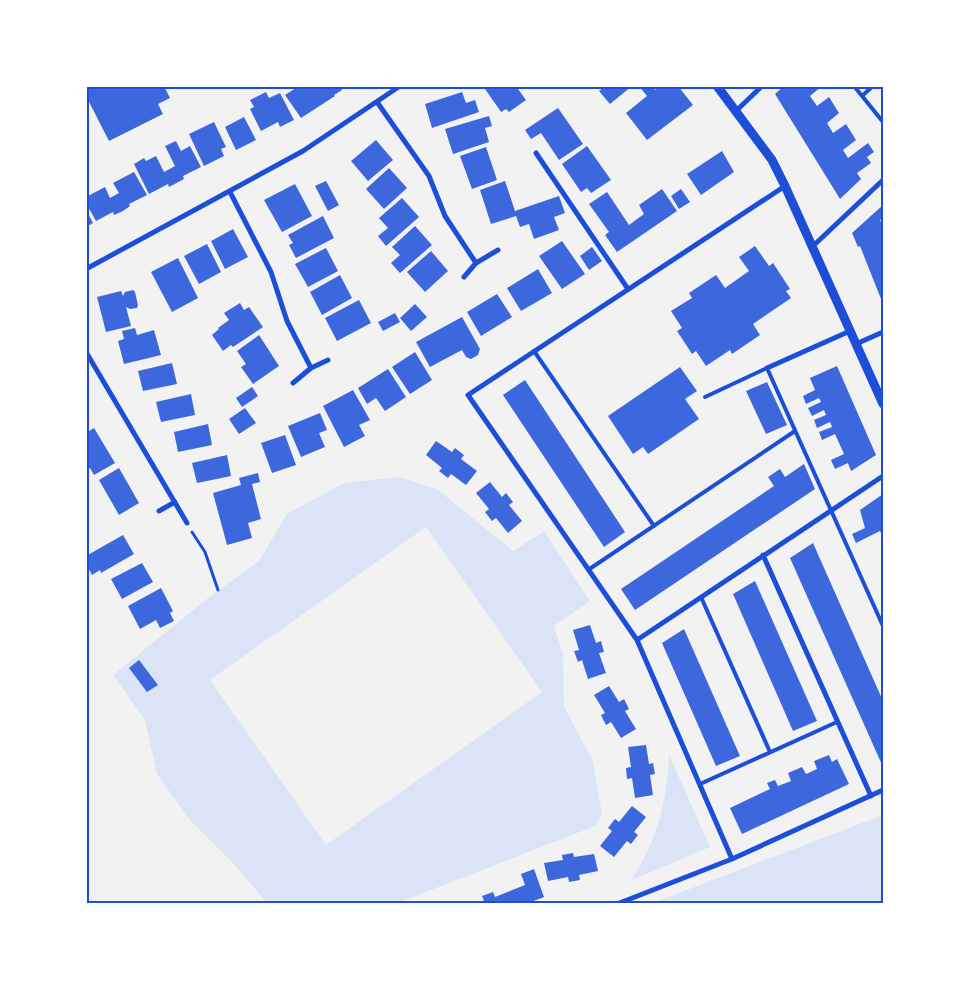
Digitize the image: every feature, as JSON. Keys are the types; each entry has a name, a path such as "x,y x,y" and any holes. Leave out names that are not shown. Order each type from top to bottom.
{"street":[{"path":"86,269 303,151 400,86"},
{"path":"717,86 772,160 883,404"},
{"path":"736,110 762,86"},
{"path":"378,102 429,176 445,216 476,263"},
{"path":"536,153 628,289"},
{"path":"812,247 883,180"},
{"path":"732,859 637,640 468,395 785,186"},
{"path":"230,192 271,272 287,320 311,368"},
{"path":"464,277 476,263 498,250"},
{"path":"768,368 850,331"},
{"path":"856,344 883,332"},
{"path":"86,352 187,523"},
{"path":"294,383 311,368 328,360"},
{"path":"637,640 883,476"},
{"path":"159,511 175,502"},
{"path":"763,555 871,796"},
{"path":"617,904 732,859 883,790"}],"lane":[{"path":"854,86 883,122"},
{"path":"862,96 872,86"},
{"path":"534,351 654,526"},
{"path":"705,397 768,368 883,626"},
{"path":"588,570 795,431"},
{"path":"701,597 770,752"},
{"path":"700,784 837,722"}],"path":[{"path":"187,523 205,552 218,590"}],"shaded area":[{"path":"399,477 437,489 513,551 544,531 590,601 554,626 563,654 564,707 593,761 602,814 595,826 395,904 268,904 229,859 189,819 157,774 145,720 113,675 208,598 259,561 287,514 344,483","holes":["426,527 542,692 326,845 210,680"]},
{"path":"669,755 710,847 630,881 647,852 659,821 666,789"},
{"path":"883,815 883,904 650,904"}],"building":[{"path":"86,86 149,86 150,88 153,86 164,86 170,98 158,104 163,114 109,141 86,96"},
{"path":"295,86 339,86 342,90 301,118 285,95 296,88"},
{"path":"483,86 523,86 518,89 526,100 509,112 506,109 501,112"},
{"path":"605,86 632,86 610,104 599,91"},
{"path":"639,86 652,86 655,90 660,86 678,86 693,105 647,140 626,113 647,96"},
{"path":"784,86 822,86 810,96 817,106 829,97 839,113 827,123 833,133 846,124 856,140 843,150 848,158 868,143 874,152 867,157 871,163 857,173 861,179 840,199 775,94"},
{"path":"266,92 269,98 280,93 294,120 280,127 278,122 261,131 250,109 254,107 250,100"},
{"path":"462,92 466,103 475,100 479,112 432,128 425,104"},
{"path":"558,108 583,144 559,160 541,133 531,139 525,130"},
{"path":"489,116 492,126 485,128 489,142 453,154 445,129"},
{"path":"244,117 256,140 236,150 225,127"},
{"path":"214,122 226,147 221,149 224,156 204,166 189,134"},
{"path":"376,140 393,160 368,181 351,161"},
{"path":"176,141 181,151 190,146 201,167 183,176 184,179 169,187 168,184 149,194 134,164 144,158 146,161 156,156 164,172 175,166 165,146"},
{"path":"587,146 611,180 591,193 587,188 581,192 562,164"},
{"path":"486,147 497,180 472,189 460,156"},
{"path":"722,151 734,172 701,195 687,174"},
{"path":"389,168 407,188 384,209 366,189"},
{"path":"134,172 147,195 129,204 130,206 123,211 114,215 113,212 96,221 86,203 86,197 105,187 110,198 119,193 113,183"},
{"path":"326,181 339,205 328,211 315,186"},
{"path":"505,181 515,211 559,196 565,213 554,217 559,230 534,239 529,224 520,227 516,216 491,224 480,190"},
{"path":"295,184 312,216 282,232 264,200"},
{"path":"662,189 677,211 617,252 605,235 609,232 589,204 607,192 629,225 644,214 639,205"},
{"path":"681,189 690,202 679,209 671,196"},
{"path":"402,198 419,217 386,246 378,236 388,228 379,218"},
{"path":"883,205 883,218 880,220 883,227 883,304 860,246 858,247 852,233"},
{"path":"86,210 93,223 86,227"},
{"path":"323,216 334,238 296,258 289,245 293,243 288,235"},
{"path":"415,226 432,245 400,273 391,263 400,255 392,247"},
{"path":"233,229 248,257 225,269 211,241"},
{"path":"562,241 585,274 562,289 539,256"},
{"path":"207,244 221,272 199,284 184,256"},
{"path":"755,246 769,266 773,263 790,289 786,291 791,298 753,324 760,335 732,354 730,350 706,366 696,351 692,354 677,331 682,328 671,311 692,298 689,293 716,275 725,288 749,271 739,257"},
{"path":"592,247 602,261 589,270 580,256"},
{"path":"326,248 338,271 308,287 295,264"},
{"path":"431,251 448,271 425,292 407,272"},
{"path":"178,258 198,298 172,312 151,272"},
{"path":"538,269 552,293 521,311 507,288"},
{"path":"340,275 352,298 322,315 310,292"},
{"path":"133,290 138,305 137,308 130,309 126,307 131,326 106,332 97,297 121,291 123,296 125,292"},
{"path":"497,294 512,317 481,336 467,312"},
{"path":"359,300 371,323 337,341 325,318"},
{"path":"240,303 244,310 249,307 263,327 233,347 231,345 223,351 212,335 229,320 224,313"},
{"path":"415,304 427,317 411,331 400,318"},
{"path":"395,313 400,322 383,331 378,322"},
{"path":"462,317 480,349 478,355 471,359 466,357 462,350 430,367 416,342"},
{"path":"135,328 137,335 154,330 161,355 124,364 118,341 124,339 122,331"},
{"path":"259,335 279,366 253,384 241,367 246,364 237,351"},
{"path":"415,352 432,380 410,394 392,367"},
{"path":"172,363 177,384 143,391 138,371"},
{"path":"837,366 876,455 851,471 848,463 835,469 831,460 844,454 835,434 822,440 819,432 832,427 830,422 817,428 814,420 826,415 824,410 812,416 808,408 821,402 819,398 806,404 803,396 815,390 810,378"},
{"path":"680,367 697,391 685,399 699,419 648,454 643,447 633,454 608,416"},
{"path":"388,369 406,397 385,411 376,398 367,404 358,388"},
{"path":"525,380 625,532 604,547 503,395"},
{"path":"767,382 787,425 766,434 746,391"},
{"path":"252,387 258,396 242,407 236,398"},
{"path":"353,390 370,420 359,425 365,436 344,447 323,406"},
{"path":"191,394 195,415 161,422 156,402"},
{"path":"245,408 256,423 239,434 229,419"},
{"path":"320,413 327,430 319,433 325,447 301,457 288,426"},
{"path":"208,424 212,445 178,452 174,432"},
{"path":"94,428 115,463 94,475 90,468 86,470 86,433"},
{"path":"285,435 296,465 272,473 261,443"},
{"path":"436,441 452,452 455,448 464,455 461,459 477,471 466,485 451,474 448,478 439,471 442,468 426,455"},
{"path":"227,455 231,476 197,483 192,463"},
{"path":"804,464 815,489 635,610 621,589 774,486 768,477 780,469 785,477"},
{"path":"119,468 139,503 119,515 99,480"},
{"path":"258,473 260,482 252,484 261,519 248,523 252,538 227,545 213,493 241,485 239,478"},
{"path":"490,482 502,497 506,493 513,502 509,505 522,521 508,533 496,518 492,521 485,512 489,509 476,493"},
{"path":"883,494 883,538 880,531 856,543 852,534 865,528 860,510"},
{"path":"123,535 134,554 101,573 100,570 92,575 86,564 86,556"},
{"path":"813,543 883,701 883,767 790,558"},
{"path":"142,563 153,582 122,599 111,579"},
{"path":"755,581 817,721 793,731 733,594"},
{"path":"161,588 173,611 170,613 174,621 160,628 156,620 140,629 128,606"},
{"path":"590,625 596,643 601,641 604,652 599,653 606,673 588,679 582,660 578,662 574,651 579,650 573,630"},
{"path":"684,629 740,756 716,766 662,643"},
{"path":"139,660 158,685 147,692 129,668"},
{"path":"609,686 619,702 624,699 629,709 625,711 636,729 621,738 611,722 606,725 601,715 605,713 594,695"},
{"path":"646,745 649,764 653,763 655,774 650,775 653,795 635,798 632,778 627,779 626,768 631,767 628,747"},
{"path":"829,755 832,762 837,759 849,784 742,834 730,808 770,789 767,783 775,780 778,786 791,781 788,773 802,767 806,774 817,769 814,761"},
{"path":"632,806 646,817 634,832 638,835 631,844 627,841 614,857 600,846 612,831 608,828 615,819 619,822"},
{"path":"573,853 574,857 594,854 598,871 579,875 580,880 569,882 568,877 548,881 544,863 563,860 562,855"},
{"path":"534,869 544,897 526,904 478,904 484,901 482,896 493,892 495,897 525,885 521,874"}]}
